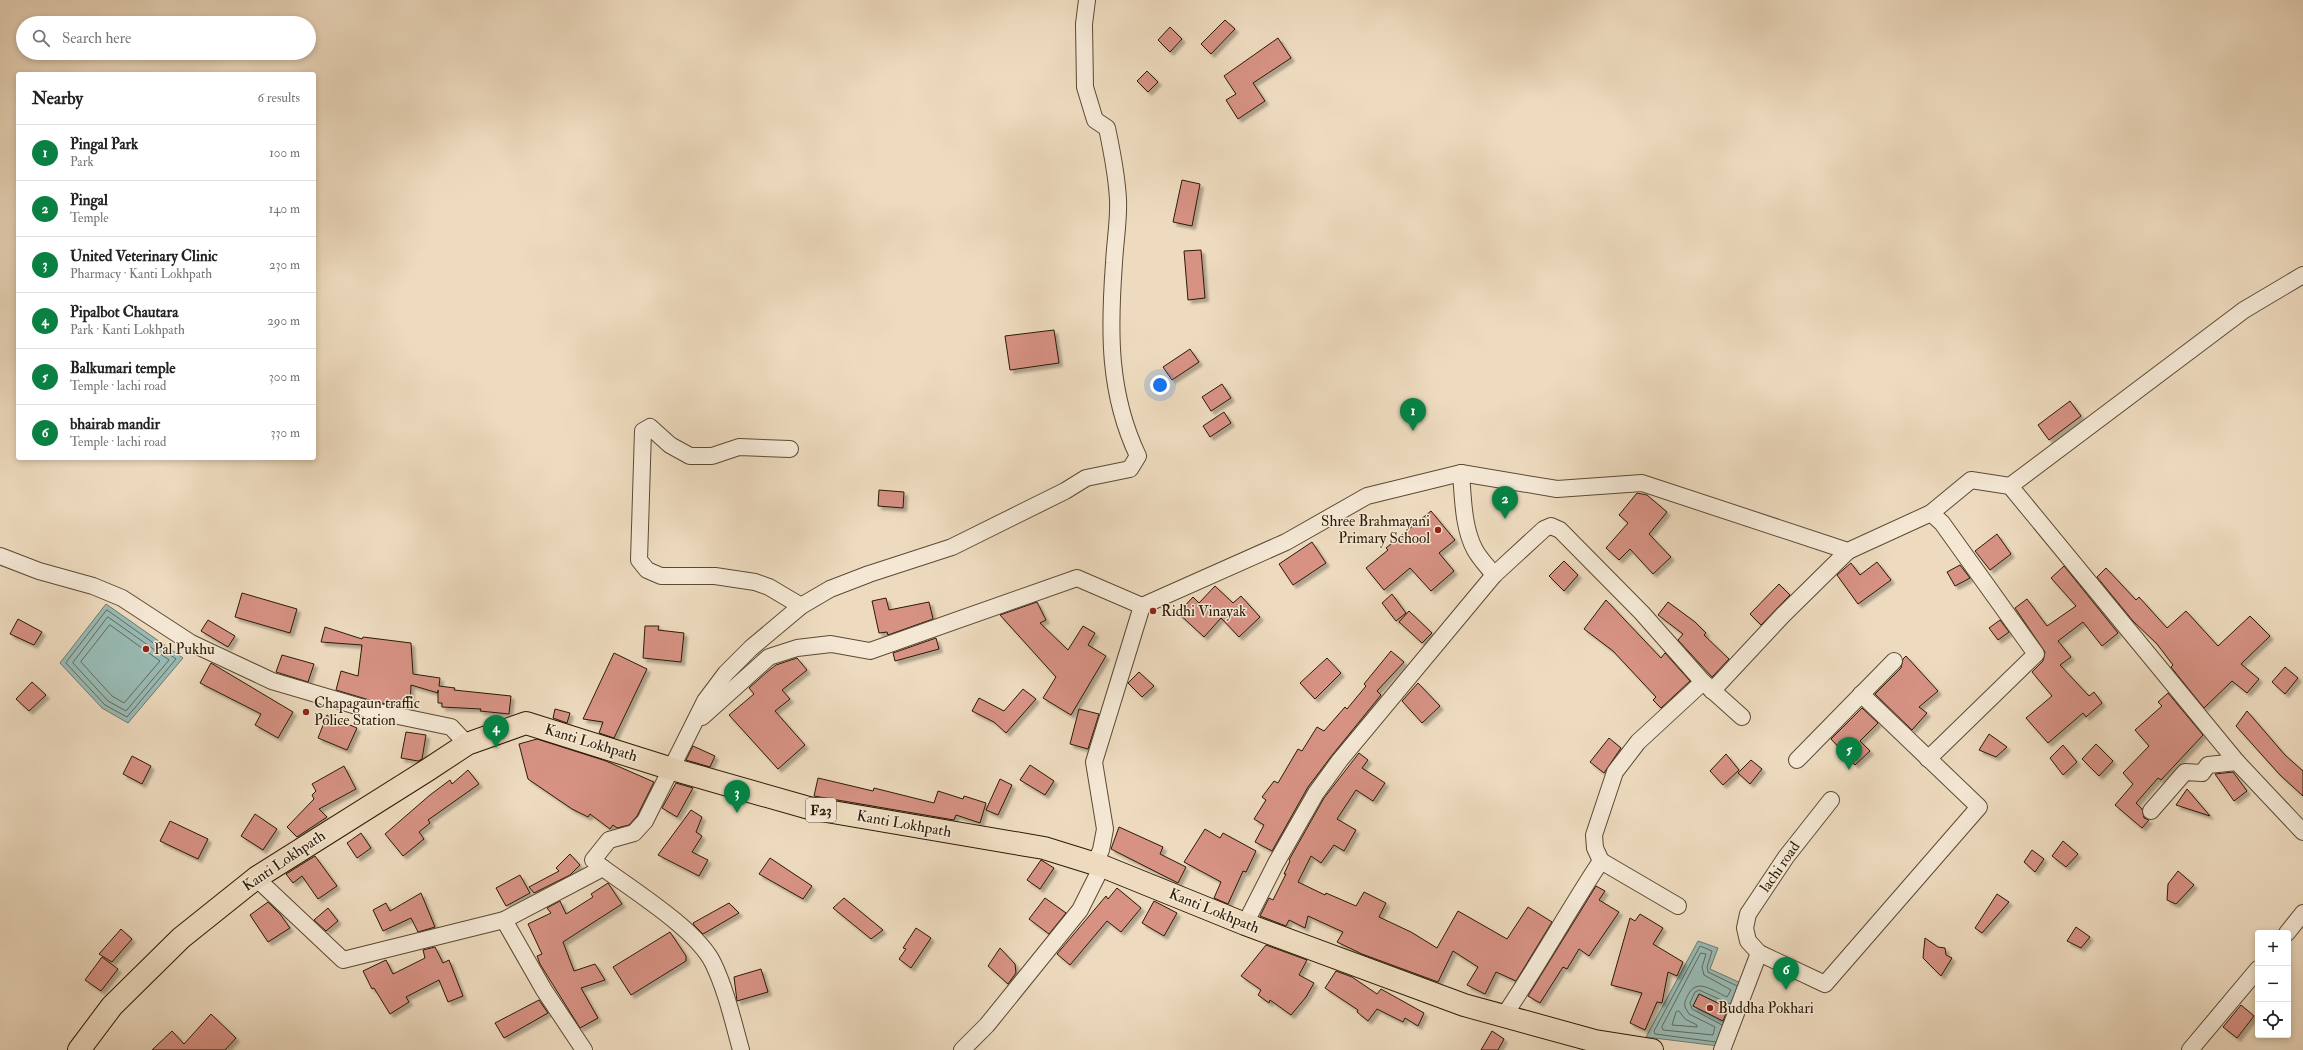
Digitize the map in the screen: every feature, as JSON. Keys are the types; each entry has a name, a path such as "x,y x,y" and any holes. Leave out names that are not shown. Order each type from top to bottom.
{"main road":[{"name":"Kanti Lokhpath","path":"79,1050 112,1006 181,938 256,878 467,744 526,723 672,769 809,808 1044,848 1096,864 1245,924 1456,1002 1504,1017 1595,1041 1652,1050"}],"street":[{"path":"741,1050 713,962 696,942 667,914 593,860 609,840 634,833 651,811 663,781 672,769 705,701 726,673 751,648 801,606 830,589 869,574 952,547 1065,491 1086,478 1130,469 1138,456 1126,431 1115,389 1110,322 1118,201 1115,163 1107,128 1096,120 1085,87 1084,24 1087,0"},
{"path":"2010,486 2244,310 2303,275"},
{"path":"790,449 739,447 712,456 690,456 666,441 650,427 643,431 639,560 647,570 661,576 715,576 755,582 769,587 801,606"},
{"path":"693,725 769,657 797,648 831,644 870,651 1077,578 1142,606 1286,542 1367,496 1461,472 1557,489 1642,483 1848,551"},
{"path":"1461,472 1464,509 1472,544 1480,558 1494,575"},
{"path":"1678,906 1601,860 1595,848 1594,836 1615,772 1638,742 1708,687 1848,551 1931,513 1970,480 2010,486 2236,762 2303,832"},
{"path":"1928,759 2036,654 1942,523 1931,513"},
{"path":"1245,924 1276,863 1320,787 1340,760 1494,575 1544,529 1554,526 1560,530 1642,613 1708,687 1742,717"},
{"path":"0,556 39,571 93,586 122,598 191,643 272,681 374,711 451,728 467,744"},
{"path":"962,1050 988,1025 1080,910 1101,850 1105,829 1094,762 1142,606"},
{"path":"1797,760 1894,661"},
{"path":"1722,1050 1754,947 1825,984 1979,807 1861,694"},
{"path":"2151,811 2185,772 2202,773 2208,765 2236,762"},
{"name":"lachi road","path":"1754,947 1745,928 1748,914 1786,857 1831,800"},
{"path":"1504,1017 1532,974 1556,929 1601,860"},
{"path":"256,878 343,960 504,920 603,868"},
{"path":"2289,930 2303,913"},
{"path":"504,920 544,990 584,1050"},
{"path":"2190,1050 2255,973"}],"water":[{"path":"106,604 183,658 128,723 102,708 60,663"},
{"name":"Buddha Pokhari","path":"1698,941 1718,948 1710,969 1743,984 1719,1046 1646,1037","holes":["1699,994 1731,1009 1725,1021 1693,1006"]}],"building":[{"path":"1225,20 1235,29 1211,54 1201,44"},
{"path":"1170,27 1182,39 1170,52 1158,40"},
{"path":"1278,38 1291,58 1253,83 1265,101 1238,119 1226,100 1236,94 1224,76"},
{"path":"1147,71 1158,82 1148,92 1137,81"},
{"path":"1182,180 1200,184 1192,226 1173,222"},
{"path":"1201,250 1205,298 1188,300 1184,251"},
{"path":"1054,330 1059,363 1010,370 1005,336"},
{"path":"1190,349 1199,362 1172,380 1163,367"},
{"path":"1222,384 1231,398 1211,411 1202,397"},
{"path":"2070,401 2081,416 2049,440 2038,425"},
{"path":"1224,412 1231,423 1210,437 1203,426"},
{"path":"879,490 904,492 903,508 878,506"},
{"path":"1637,493 1647,495 1667,512 1649,534 1671,557 1653,574 1630,549 1619,560 1606,548 1628,523 1619,515"},
{"path":"1431,511 1455,540 1439,553 1454,571 1431,591 1410,568 1384,590 1366,568 1388,550 1386,548"},
{"path":"1997,534 2011,554 1990,570 1975,551"},
{"path":"1312,542 1326,563 1293,585 1279,564"},
{"path":"1564,561 1578,575 1564,591 1549,576"},
{"path":"1877,562 1891,580 1858,604 1837,575 1851,563 1860,575"},
{"path":"1960,565 1970,578 1955,586 1947,572"},
{"path":"2064,566 2118,633 2102,646 2083,622 2058,641 2071,657 2060,665 2089,696 2094,692 2102,703 2086,717 2083,713 2048,743 2026,718 2052,696 2032,672 2043,661 2045,652 2015,608 2027,599 2047,626 2076,606 2051,578"},
{"path":"2106,568 2136,600 2139,597 2167,628 2186,611 2218,646 2250,616 2270,636 2241,664 2259,679 2247,693 2232,681 2204,708 2171,667 2173,665 2157,644 2133,621 2097,577"},
{"path":"1779,584 1790,595 1761,625 1750,614"},
{"path":"1215,586 1233,603 1241,596 1260,617 1239,637 1221,618 1204,637 1178,613 1193,597 1199,603"},
{"path":"242,593 297,609 290,633 235,617"},
{"path":"1392,594 1406,613 1396,621 1382,603"},
{"path":"886,598 889,610 929,602 933,619 888,635 887,632 879,633 872,601"},
{"path":"1606,600 1661,658 1665,653 1690,681 1661,708 1653,700 1656,697 1613,651 1584,629"},
{"path":"1037,602 1046,620 1040,623 1068,650 1083,626 1095,633 1088,645 1106,656 1071,715 1043,698 1056,677 1000,615"},
{"path":"1668,602 1695,622 1706,633 1704,635 1729,659 1712,677 1678,640 1683,634 1658,615"},
{"path":"1409,611 1432,633 1422,643 1399,622"},
{"path":"18,619 42,632 34,645 10,634"},
{"path":"208,620 235,636 228,647 201,631"},
{"path":"2000,620 2009,632 1998,640 1989,628"},
{"path":"645,626 659,626 658,630 684,633 681,662 643,658"},
{"path":"325,627 362,639 363,637 411,643 413,674 440,678 439,686 455,688 454,690 511,696 509,714 480,711 481,709 442,707 442,703 438,703 438,693 411,685 410,708 376,702 336,690 341,671 358,676 362,645 321,642"},
{"path":"936,638 939,649 895,661 893,653"},
{"path":"1391,651 1404,662 1377,691 1381,695 1308,787 1272,851 1255,842 1264,825 1254,819 1266,800 1262,797 1274,781 1278,783 1298,749 1302,751 1317,727 1324,731 1345,707 1347,709 1366,686 1364,684"},
{"path":"614,653 647,669 614,738 599,733 603,722 583,719"},
{"path":"282,655 314,664 308,682 276,672"},
{"path":"1906,656 1938,691 1919,707 1927,713 1912,730 1875,694 1901,668 1903,659"},
{"path":"797,658 807,670 782,690 790,699 775,711 805,745 778,769 729,715 754,694 749,688 767,672 776,665"},
{"path":"1327,658 1341,673 1315,699 1300,683"},
{"path":"211,663 293,712 278,738 255,725 261,714 200,683"},
{"path":"2285,667 2298,678 2285,694 2272,682"},
{"path":"1139,672 1154,686 1142,697 1128,683"},
{"path":"32,682 46,695 29,711 16,699"},
{"path":"1418,683 1440,706 1422,723 1402,701"},
{"path":"1023,689 1036,699 1006,733 994,722 972,711 979,698 1004,711"},
{"path":"2168,693 2203,735 2161,780 2158,778 2136,803 2142,809 2144,818 2149,820 2142,828 2115,805 2133,784 2123,773 2149,746 2135,730 2162,706 2158,702"},
{"path":"1862,708 1878,723 1860,741 1870,751 1855,765 1831,739"},
{"path":"555,709 570,713 567,723 553,718"},
{"path":"1079,709 1099,714 1088,749 1070,744"},
{"path":"2247,711 2285,755 2303,771 2303,796 2280,775 2236,726"},
{"path":"327,715 357,728 347,750 318,738"},
{"path":"406,732 426,735 422,759 418,761 401,758"},
{"path":"1989,734 2007,747 1996,757 1979,750"},
{"path":"1609,738 1621,748 1604,773 1590,762"},
{"path":"537,739 606,761 654,782 637,816 629,825 617,828 613,825 610,829 590,814 588,817 572,809 528,779 519,744"},
{"path":"2096,744 2113,761 2099,776 2082,759"},
{"path":"2063,745 2077,762 2063,775 2050,758"},
{"path":"693,746 715,756 710,767 686,760"},
{"path":"1359,753 1368,760 1362,768 1385,783 1373,801 1356,790 1337,819 1356,830 1344,851 1334,845 1321,863 1311,856 1298,882 1325,895 1326,893 1356,906 1364,892 1386,903 1379,917 1411,932 1437,948 1458,911 1507,939 1528,907 1552,922 1516,981 1496,972 1485,994 1467,985 1478,967 1453,951 1438,982 1362,954 1337,942 1343,932 1308,916 1305,928 1289,920 1286,926 1260,916 1269,898 1273,900 1286,874 1284,874 1290,861 1289,860 1324,798"},
{"path":"1726,754 1739,770 1723,785 1710,771"},
{"path":"132,756 151,766 142,784 123,774"},
{"path":"1751,760 1762,769 1750,784 1738,773"},
{"path":"1030,765 1054,781 1045,795 1020,780"},
{"path":"344,766 356,789 319,809 327,817 297,837 287,827 314,799 312,795 316,791 312,784"},
{"path":"468,770 479,784 428,820 430,823 419,832 424,839 403,856 385,834 430,795 450,780 452,784"},
{"path":"2233,772 2247,791 2234,801 2215,774"},
{"path":"818,778 873,791 874,788 934,803 938,791 963,799 964,796 986,803 980,823 956,815 954,820 814,796"},
{"path":"1000,779 1012,785 998,815 986,810"},
{"path":"676,783 693,788 677,817 662,808"},
{"path":"2187,789 2210,816 2176,805"},
{"path":"691,810 702,817 696,832 702,836 692,852 708,860 699,876 658,855"},
{"path":"255,814 277,829 263,850 241,836"},
{"path":"170,821 208,839 198,859 160,841"},
{"path":"1119,827 1163,847 1160,854 1186,867 1178,883 1111,849"},
{"path":"1205,829 1220,838 1223,833 1256,851 1246,872 1243,871 1228,904 1214,898 1221,882 1184,862"},
{"path":"361,833 371,848 357,858 347,843"},
{"path":"2063,841 2078,854 2066,867 2052,856"},
{"path":"2032,850 2044,859 2035,872 2024,862"},
{"path":"570,854 580,865 570,875 534,893 529,887 559,871 556,868"},
{"path":"315,856 337,886 318,899 302,876 293,883 286,874"},
{"path":"770,858 812,886 803,899 759,874"},
{"path":"1041,860 1054,868 1040,889 1027,880"},
{"path":"2178,871 2194,885 2176,904 2167,900 2168,884"},
{"path":"520,875 530,893 506,906 496,888"},
{"path":"608,883 622,904 563,942 574,971 595,964 605,980 581,988 598,1018 580,1028 540,964 537,956 542,954 528,924 551,913 547,908 560,901 566,914 593,897 591,894"},
{"path":"1596,886 1605,891 1599,900 1619,912 1589,956 1579,949 1567,969 1563,967 1540,1003 1528,996"},
{"path":"1117,888 1141,908 1121,932 1107,921 1070,965 1057,954 1106,896 1108,899"},
{"path":"421,893 435,927 418,932 411,918 383,931 373,910 386,903 390,911"},
{"path":"1997,894 2009,902 1982,933 1975,928"},
{"path":"844,898 883,930 871,939 833,908"},
{"path":"1045,898 1066,913 1049,934 1029,919"},
{"path":"1154,901 1177,913 1164,936 1142,923"},
{"path":"268,902 280,914 290,928 268,942 250,915"},
{"path":"729,903 739,913 703,934 694,925 693,923"},
{"path":"328,908 338,921 326,931 314,920"},
{"path":"1640,914 1663,928 1653,944 1683,962 1677,976 1668,972 1662,1003 1657,1002 1645,1030 1630,1023 1642,993 1611,985 1630,918 1635,921"},
{"path":"2076,927 2090,937 2081,948 2067,941"},
{"path":"916,928 931,938 911,968 899,959 906,949 903,948"},
{"path":"121,929 132,939 112,962 99,954"},
{"path":"670,932 686,956 686,961 631,995 613,967"},
{"path":"1925,938 1938,947 1945,948 1946,955 1952,958 1941,976 1923,958"},
{"path":"1266,945 1307,960 1299,975 1314,983 1306,997 1291,1015 1270,1000 1269,1003 1258,995 1261,990 1241,976"},
{"path":"435,947 443,963 449,960 463,996 448,1002 439,980 406,997 409,1002 390,1014 374,988 372,989 363,971 386,960 393,974 425,958 423,950"},
{"path":"1000,948 1015,964 1016,973 1008,984 988,966"},
{"path":"102,957 118,969 101,991 85,980"},
{"path":"761,969 768,992 737,1001 734,977"},
{"path":"1336,971 1352,977 1377,994 1381,989 1424,1013 1418,1026 1405,1018 1403,1022 1377,1009 1368,1021 1357,1012 1358,1010 1325,988"},
{"path":"1699,994 1728,1008 1723,1021 1693,1006"},
{"path":"539,1000 548,1013 504,1038 495,1023"},
{"path":"2241,1005 2254,1016 2237,1038 2223,1027"},
{"path":"211,1014 236,1038 225,1050 152,1050 172,1031 184,1044"},
{"path":"1492,1031 1504,1039 1498,1050 1481,1050"}],"place":[{"name":"Pingal Park","path":"1413,431"},
{"name":"Pingal","path":"1505,519"},
{"name":"Shree Brahmayani Primary School","path":"1438,530"},
{"name":"Ridhi Vinayak","path":"1153,611"},
{"name":"Pal Pukhu","path":"146,649"},
{"name":"Chapagaun traffic Police Station","path":"306,712"},
{"name":"Pipalbot Chautara","path":"496,748"},
{"name":"Balkumari temple","path":"1849,770"},
{"name":"United Veterinary Clinic","path":"737,813"},
{"name":"bhairab mandir","path":"1786,990"},
{"name":"Buddha Pokhari","path":"1710,1008"}]}
